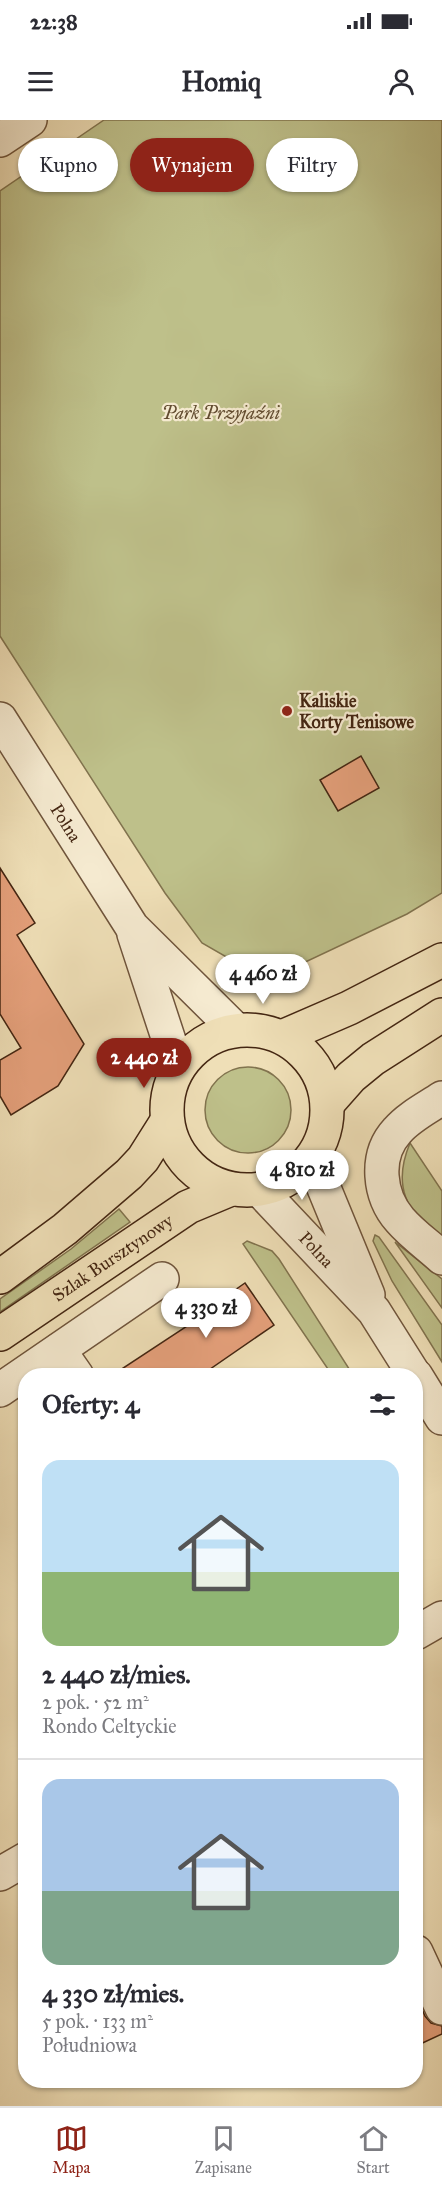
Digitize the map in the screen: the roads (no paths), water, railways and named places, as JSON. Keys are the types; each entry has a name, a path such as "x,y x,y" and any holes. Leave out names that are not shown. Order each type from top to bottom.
{"main road":[{"path":"282,1037 357,1004 442,960"},
{"path":"328,1103 351,1077 373,1059 442,1015"},
{"path":"236,1030 258,1030 282,1037 300,1049 314,1064 324,1083 328,1103 328,1123 322,1142 312,1160 297,1174 280,1184 246,1190 208,1181 188,1166 174,1145 167,1121 167,1103 178,1068 192,1051 211,1038 236,1030"},
{"path":"0,1277 65,1229 129,1174 149,1150 167,1121"},
{"name":"Szlak Bursztynowy","path":"0,1334 188,1207 246,1190"}],"street":[{"path":"0,140 30,120"},
{"name":"Polna","path":"0,719 132,927 236,1030"},
{"name":"Polna","path":"132,927 178,1068"},
{"path":"442,1098 397,1130 387,1144 382,1162 382,1180 388,1200 399,1219 415,1236 442,1258"},
{"name":"Polna","path":"312,1160 374,1311 410,1368"},
{"name":"Polna","path":"246,1190 374,1311"},
{"path":"68,1363 162,1279"},
{"path":"0,1390 18,1383"},
{"name":"Polna","path":"423,1388 442,1418"},
{"path":"423,1630 442,1618"},
{"path":"0,1874 18,1864"},
{"path":"423,1967 442,2008"}],"place":[{"name":"Kaliskie Korty Tenisowe","path":"287,711"}],"park label":[{"name":"Park Przyjaźni","path":"221,413"}]}
